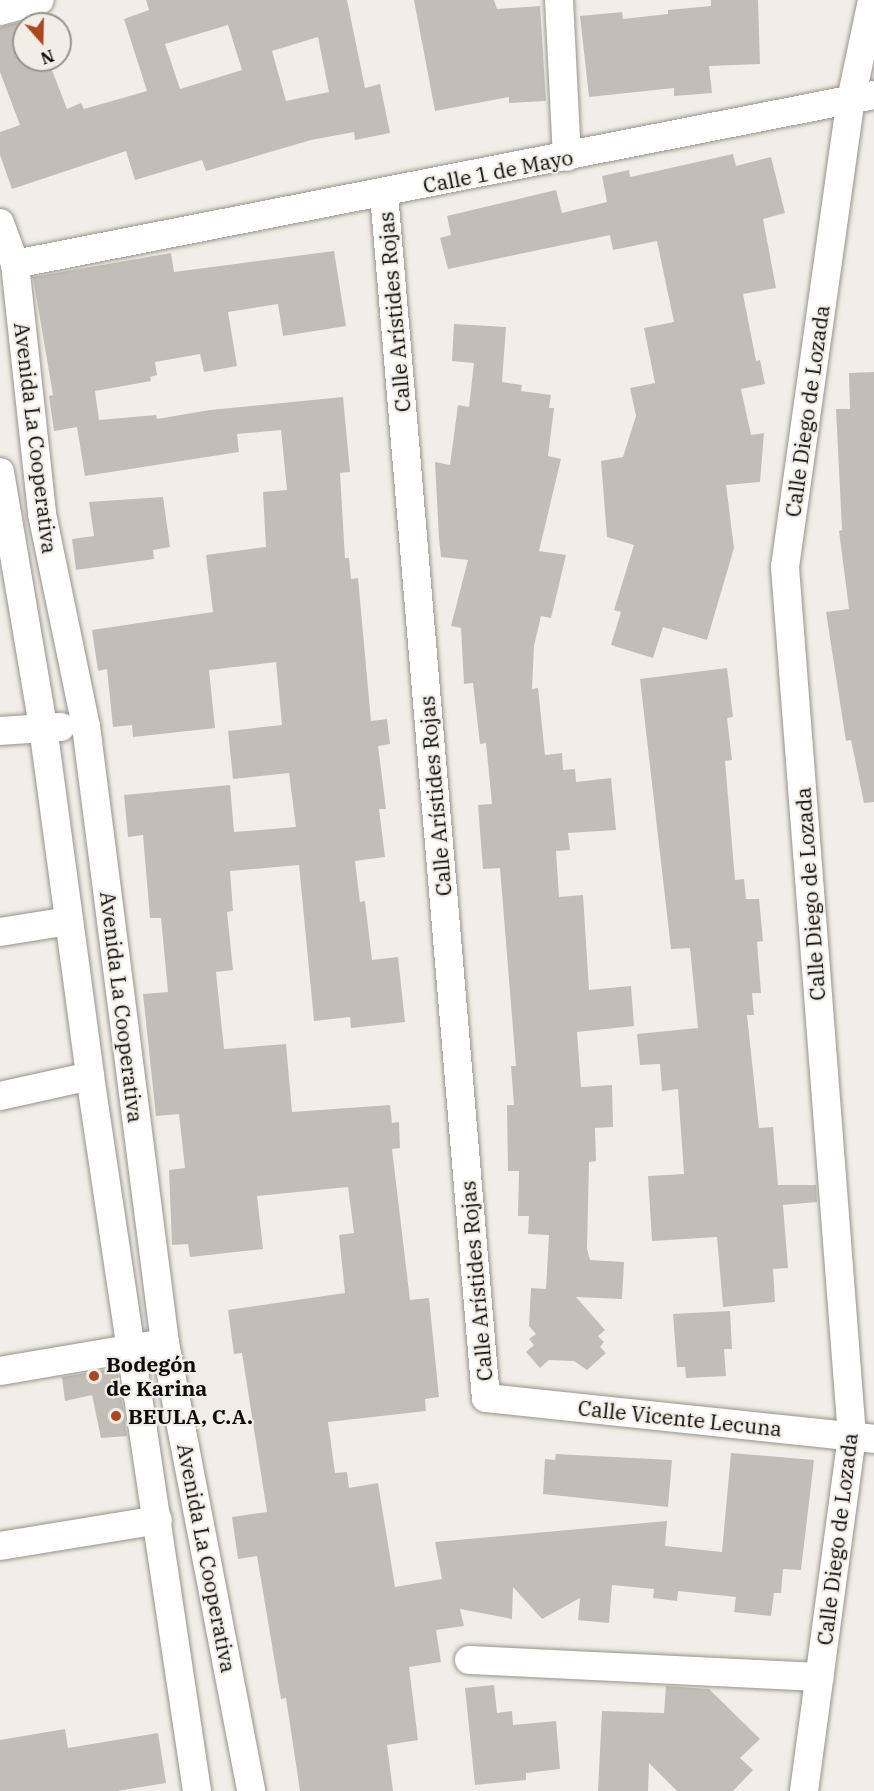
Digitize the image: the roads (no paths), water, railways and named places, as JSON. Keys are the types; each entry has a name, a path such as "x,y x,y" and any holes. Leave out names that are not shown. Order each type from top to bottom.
{"street":[{"path":"0,11 40,0"},
{"path":"559,0 567,157"},
{"name":"Calle Diego de Lozada","path":"804,1791 820,1677 863,1438 785,567 862,98 872,0"},
{"name":"Calle 1 de Mayo","path":"15,264 384,194 862,98"},
{"name":"Calle Arístides Rojas","path":"384,194 486,1398"},
{"name":"Avenida La Cooperativa","path":"1,229 15,264 42,514 86,726 165,1343 251,1791"},
{"name":"Avenida La Cooperativa","path":"0,472 3,521 43,728 90,1076 197,1791"},
{"path":"0,731 86,726"},
{"path":"0,932 69,921"},
{"path":"0,1096 90,1076"},
{"path":"0,1371 165,1343"},
{"name":"Calle Vicente Lecuna","path":"486,1398 863,1438"},
{"path":"0,1546 158,1520"},
{"path":"469,1660 820,1677"}],"place":[{"name":"Bodegón de Karina","path":"94,1376"},
{"name":"BEULA, C.A.","path":"116,1416"}]}
